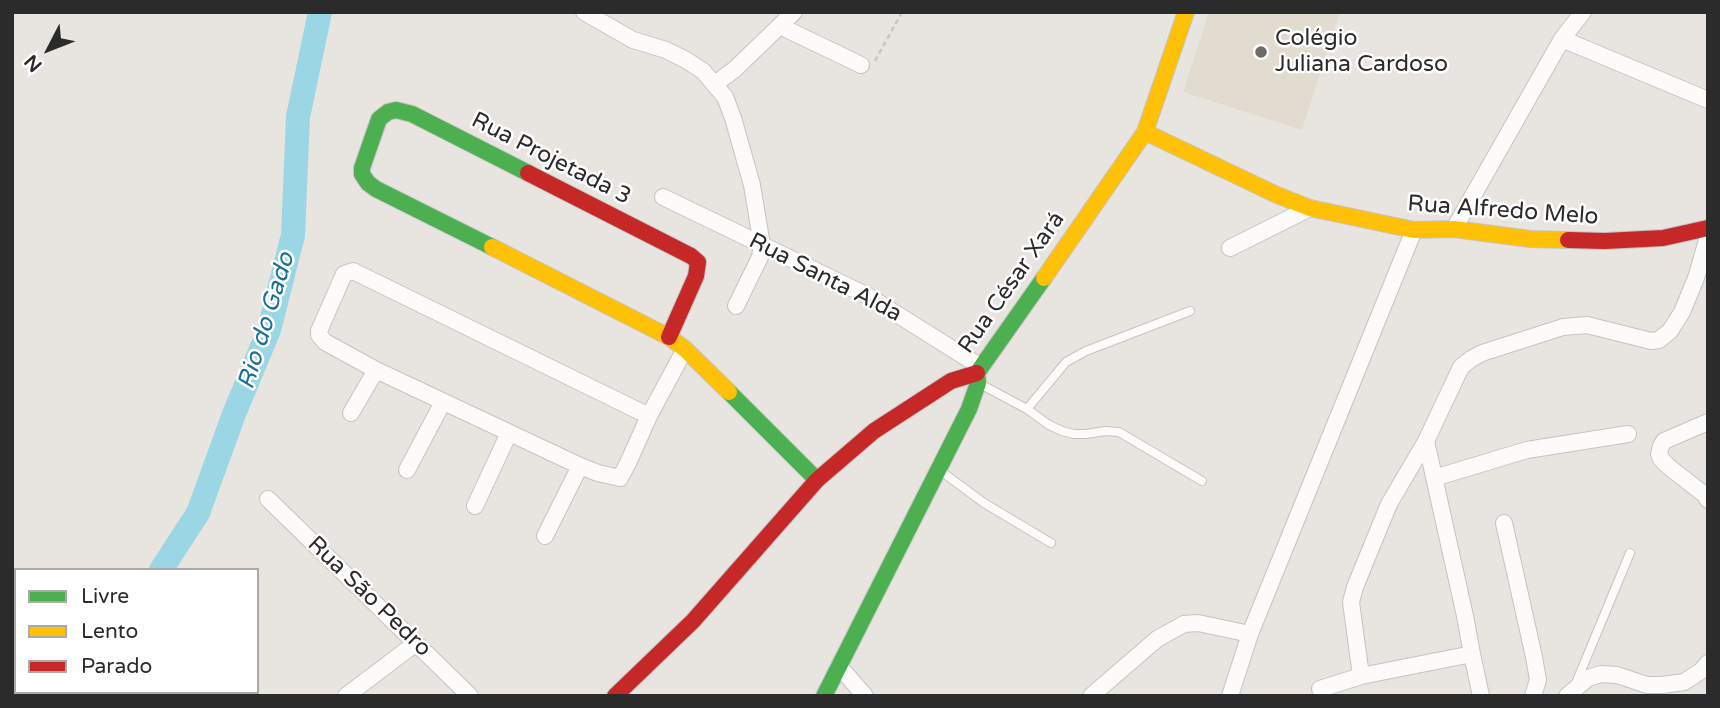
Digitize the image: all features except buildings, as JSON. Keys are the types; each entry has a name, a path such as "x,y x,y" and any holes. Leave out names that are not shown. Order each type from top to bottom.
{"street":[{"path":"715,84 735,69 794,12"},
{"name":"Rua César Xará","path":"824,696 969,409 979,374 1144,132 1186,12"},
{"path":"1454,229 1562,39 1583,12"},
{"path":"586,13 632,40 666,50 686,60 703,71 725,97 752,185 762,245 760,257 736,306"},
{"path":"780,26 861,65"},
{"path":"1562,39 1708,100"},
{"name":"Rua Projetada 3","path":"396,110 412,114 691,256 698,262 696,276 669,337 376,189 364,178 362,168 379,119 396,110"},
{"name":"Rua Alfredo Melo","path":"1144,132 1310,208 1414,230 1454,229 1530,239 1605,241 1663,238 1708,228"},
{"name":"Rua Santa Alda","path":"663,197 868,296 979,374"},
{"path":"1230,248 1310,208"},
{"path":"1230,696 1250,634 1414,230"},
{"path":"1361,676 1351,602 1354,587 1389,505 1426,441 1461,367 1482,353 1563,327 1587,325 1651,341 1659,340 1670,331 1682,312 1708,237"},
{"path":"649,416 353,271 344,274 319,331 325,342 376,370 598,474 620,478 685,349"},
{"path":"669,337 685,349 817,481"},
{"path":"351,413 376,370"},
{"path":"617,695 693,621 817,481 874,432 941,387 951,381 979,374"},
{"path":"941,387 957,394 969,409"},
{"path":"407,470 443,402"},
{"path":"1708,422 1664,441 1659,454 1669,467 1706,495 1708,500"},
{"path":"475,506 509,433"},
{"path":"1434,478 1527,450 1628,434"},
{"path":"1426,441 1481,696"},
{"path":"545,536 580,466"},
{"name":"Rua São Pedro","path":"268,499 470,696"},
{"path":"1504,523 1538,680 1533,696"},
{"path":"1091,696 1157,639 1185,624 1250,634"},
{"path":"346,696 416,643"},
{"path":"1320,689 1361,676 1472,654"},
{"path":"1570,692 1588,678 1601,674 1647,685 1684,682 1702,671 1708,663"},
{"path":"839,666 865,696"}],"lane":[{"path":"1027,409 1066,362 1086,351 1190,311"},
{"path":"979,374 1049,425 1086,434 1119,432 1202,481"},
{"path":"938,469 984,503 1051,542"},
{"path":"1570,692 1630,553"}],"path":[{"path":"861,65 876,60 902,12"}],"shaded area":[{"name":"Colégio Juliana Cardoso","path":"1209,12 1340,12 1302,130 1183,92"}],"waterway":[{"name":"Rio do Gado","path":"162,568 198,513 234,414 269,330 293,235 298,117 320,12"}],"traffic: fast":[{"path":"492,247 368,183 362,174 362,168 379,119 396,110 412,114 528,173"},
{"path":"824,696 969,409 978,383 977,373 1044,278"},
{"path":"729,392 817,480"}],"traffic: slow":[{"path":"1044,278 1145,132 1186,12"},
{"path":"1145,132 1310,208 1414,230 1454,229 1530,239 1568,240"},
{"path":"492,247 669,337 729,392"}],"traffic: jam":[{"path":"528,173 698,262 696,276 669,337"},
{"path":"1568,240 1663,238 1708,228"},
{"path":"615,696 693,621 817,480 874,431 951,381 977,373"}],"place":[{"name":"Colégio Juliana Cardoso","path":"1261,52"}]}
